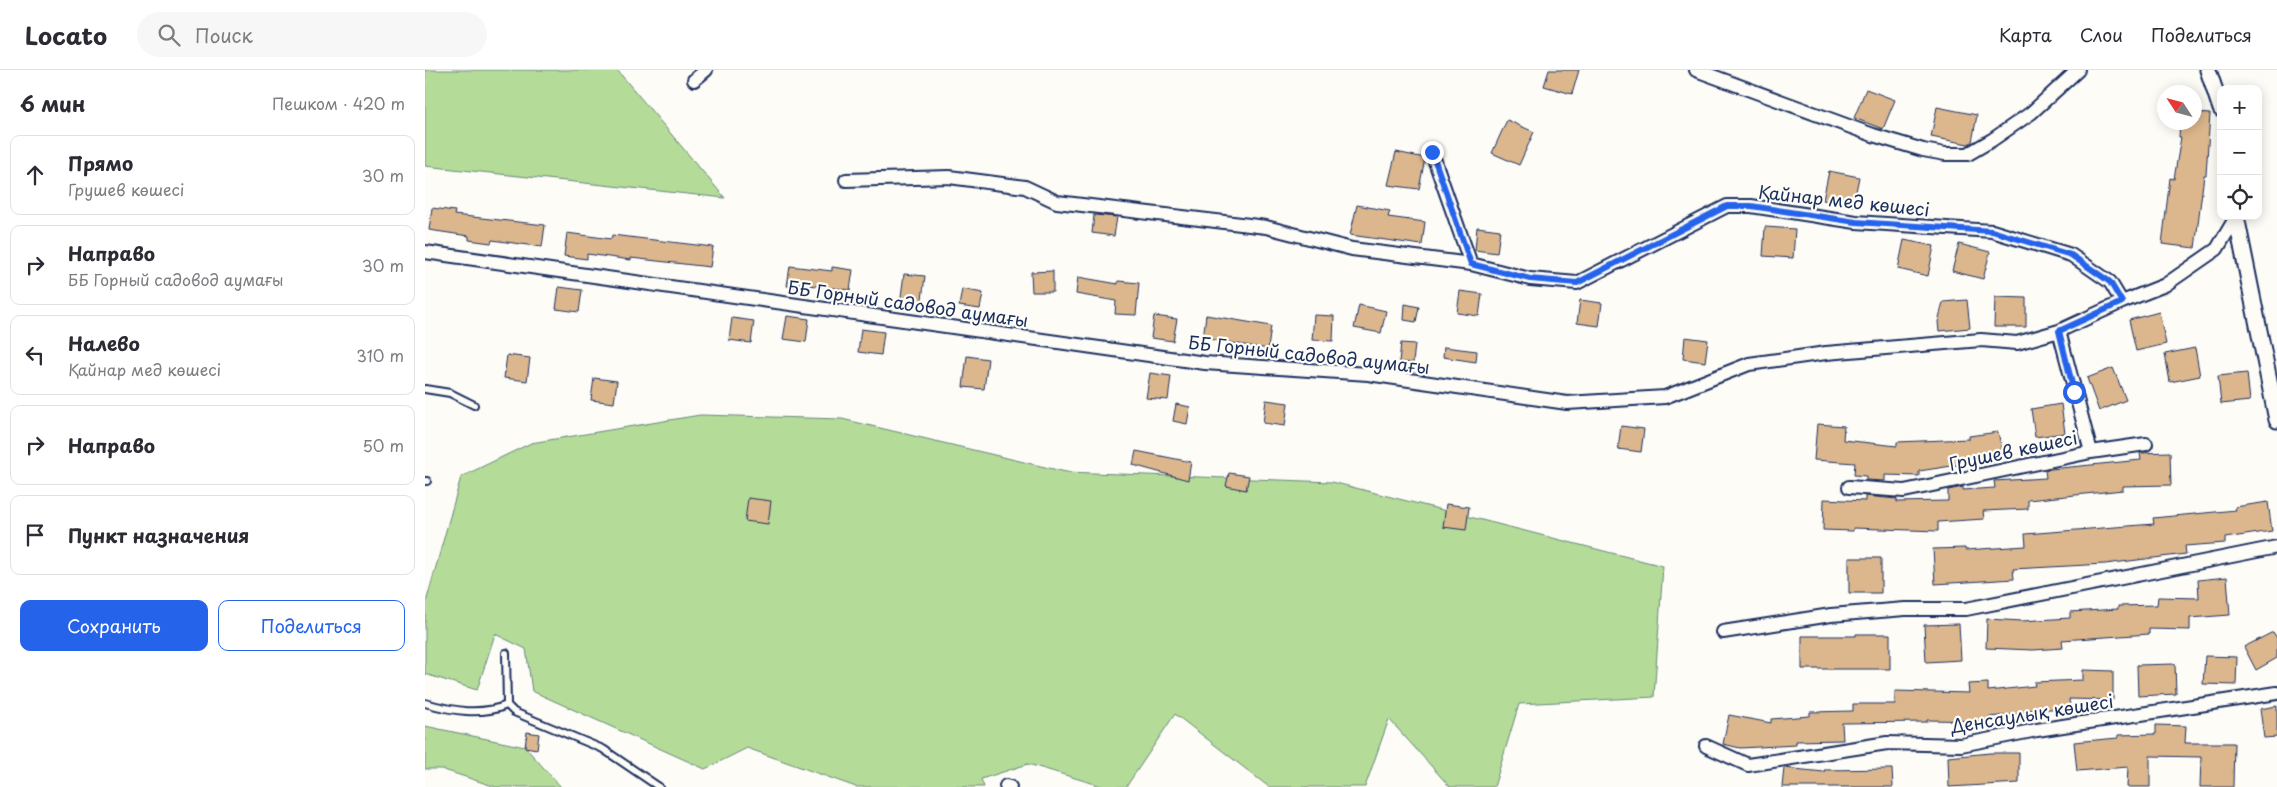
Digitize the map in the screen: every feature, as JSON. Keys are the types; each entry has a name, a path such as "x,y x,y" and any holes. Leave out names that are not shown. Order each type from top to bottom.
{"street":[{"path":"694,80 706,70"},
{"path":"1696,70 1873,135 1923,150 1945,154 1967,154 1992,140 2031,113 2079,70"},
{"path":"2208,70 2217,97"},
{"path":"1432,152 1471,264"},
{"name":"Қайнар мед көшесі","path":"846,180 949,177 1025,187 1057,202 1266,227 1352,249 1471,264 1530,279 1577,283 1727,206 1751,206 1856,222 1992,231 2071,255 2110,282 2122,302"},
{"name":"ББ Горный садовод аумағы","path":"425,252 1196,362 1367,374 1567,403 1665,397 1749,364 1826,353 1981,340 2017,343 2059,331 2122,302 2165,285 2217,250 2234,220"},
{"path":"2237,220 2277,420"},
{"name":"Грушев көшесі","path":"1849,487 1904,491 2091,452 2059,331"},
{"path":"2091,452 2146,444"},
{"path":"1723,632 1831,615 1905,609 1966,609 2277,547"},
{"name":"Денсаулық көшесі","path":"1706,746 1748,765 1887,743 1961,745 2037,730 2277,693"}],"lane":[{"path":"425,389 450,392 474,405"},
{"path":"506,653 507,705 514,712 603,749 659,787"},
{"path":"425,703 443,708 477,712 493,711 507,705"}],"green space":[{"path":"425,70 617,70 725,198 425,166"},
{"path":"700,415 842,419 1066,472 1332,482 1663,566 1654,697 1519,704 1494,787 1450,787 1389,719 1365,787 1269,787 1175,714 1126,787 1105,787 1028,764 981,779 984,787 856,787 747,748 705,769 532,691 526,649 495,634 477,690 425,674 425,606 461,477 531,443"},
{"path":"425,726 525,747 561,787 496,787 441,769 425,769"}],"building":[{"path":"1549,70 1579,70 1572,94 1544,86"},
{"path":"1866,89 1895,100 1883,129 1854,118"},
{"path":"1937,107 1977,115 1972,142 1968,144 1931,137"},
{"path":"2202,113 2210,114 2206,175 2204,175 2195,248 2162,244 2170,178 2174,179 2181,137 2179,137 2179,130 2202,130"},
{"path":"1507,120 1534,132 1519,165 1492,153"},
{"path":"1396,152 1425,158 1419,189 1388,185"},
{"path":"1829,171 1859,177 1853,206 1823,200"},
{"path":"1357,205 1390,211 1388,217 1425,222 1422,245 1350,235"},
{"path":"432,208 455,211 454,215 545,225 542,247 492,240 491,243 469,240 469,236 429,230"},
{"path":"1094,215 1117,217 1114,236 1092,233"},
{"path":"1477,227 1500,230 1497,253 1475,250"},
{"path":"1765,227 1795,229 1793,258 1763,256"},
{"path":"567,233 611,239 612,235 713,247 710,267 587,254 587,259 564,256"},
{"path":"1904,240 1934,246 1928,276 1898,269"},
{"path":"1959,244 1990,252 1983,279 1952,271"},
{"path":"790,266 832,271 832,267 853,270 850,290 809,285 808,289 787,286"},
{"path":"1053,271 1053,292 1032,292 1031,272"},
{"path":"904,274 925,276 921,307 900,304"},
{"path":"1078,277 1118,284 1118,281 1139,283 1136,315 1115,314 1116,301 1076,294"},
{"path":"559,287 582,290 579,312 556,309"},
{"path":"962,289 983,293 980,309 959,306"},
{"path":"1460,291 1482,294 1479,316 1457,313"},
{"path":"1995,297 2026,298 2026,327 1994,327"},
{"path":"1580,300 1602,303 1599,326 1577,323"},
{"path":"1967,300 1970,328 1939,331 1938,322 1943,302"},
{"path":"1405,304 1419,307 1416,322 1404,320"},
{"path":"1359,305 1386,311 1381,333 1354,328"},
{"path":"2159,312 2166,344 2136,351 2129,320"},
{"path":"1206,315 1271,326 1268,349 1203,338"},
{"path":"1314,315 1334,316 1333,341 1312,340"},
{"path":"787,316 809,319 806,342 783,339"},
{"path":"1154,316 1177,319 1173,341 1151,338"},
{"path":"732,318 754,321 751,343 729,340"},
{"path":"861,329 884,332 881,355 858,352"},
{"path":"1685,337 1708,340 1705,362 1683,359"},
{"path":"1401,343 1415,344 1413,363 1399,362"},
{"path":"1444,347 1477,351 1476,362 1443,357"},
{"path":"2195,348 2200,376 2170,382 2165,354"},
{"path":"507,355 530,358 527,381 504,378"},
{"path":"967,356 988,359 984,389 963,387"},
{"path":"2113,368 2126,400 2099,411 2087,378"},
{"path":"1150,373 1171,376 1168,400 1146,398"},
{"path":"2247,373 2250,401 2221,404 2218,376"},
{"path":"594,378 617,381 614,403 591,400"},
{"path":"1266,400 1288,403 1285,426 1263,423"},
{"path":"1176,404 1190,407 1187,424 1173,421"},
{"path":"2061,404 2065,433 2035,437 2031,409"},
{"path":"1817,424 1844,426 1843,440 1897,446 1897,442 1969,439 1969,436 1998,432 2004,458 1919,471 1919,476 1885,475 1885,481 1866,480 1866,476 1854,475 1855,463 1814,460"},
{"path":"1621,426 1644,429 1641,452 1618,449"},
{"path":"1136,451 1191,462 1188,480 1133,465"},
{"path":"2170,452 2171,485 2123,486 2123,490 2028,500 2028,509 1983,511 1984,519 1938,522 1938,531 1853,528 1853,531 1823,530 1824,499 1865,501 1865,496 1897,499 1897,502 1948,501 1948,490 1963,487 1963,490 1995,488 1994,481 2046,478 2045,470 2141,460 2140,453"},
{"path":"1229,473 1249,476 1246,490 1226,486"},
{"path":"748,498 771,501 768,524 745,521"},
{"path":"2268,502 2272,531 2225,538 2225,543 2185,546 2186,554 2105,564 2013,569 2014,579 1935,584 1933,549 1965,548 1965,550 2026,546 2025,534 2154,524 2153,518 2236,510 2235,507"},
{"path":"1446,504 1469,507 1466,530 1443,527"},
{"path":"1849,558 1881,558 1881,593 1849,593"},
{"path":"2227,577 2230,615 2190,618 2190,630 2149,629 2149,634 2062,640 2063,648 2033,650 1986,648 1987,619 2022,621 2070,618 2070,612 2118,609 2118,606 2157,605 2158,597 2199,598 2198,580"},
{"path":"1959,624 1961,660 1926,662 1924,625"},
{"path":"2273,632 2277,638 2277,658 2256,670 2244,647"},
{"path":"1856,634 1890,634 1890,669 1802,669 1802,636 1856,636"},
{"path":"2205,656 2237,657 2236,685 2203,684"},
{"path":"2175,664 2176,694 2138,696 2137,665"},
{"path":"2083,670 2113,671 2113,700 2069,699 2070,708 2029,710 2030,713 1989,717 1989,721 1927,720 1927,722 1842,723 1843,740 1796,741 1796,745 1740,748 1723,744 1729,715 1771,723 1771,719 1810,716 1810,712 1853,711 1853,704 1895,704 1895,691 1969,693 1968,684 1988,683 1988,691 2035,686 2034,682 2083,680"},
{"path":"2277,706 2277,737 2264,738 2260,709"},
{"path":"2156,725 2186,726 2185,743 2234,743 2233,787 2200,787 2201,757 2150,756 2150,787 2127,787 2128,767 2077,771 2074,742 2118,738 2118,735 2156,734"},
{"path":"527,732 539,734 537,749 525,747"},
{"path":"1991,753 2019,753 2019,783 1949,787 1948,757"},
{"path":"1784,768 1824,772 1824,770 1892,769 1893,787 1782,787"}],"route":[{"path":"1432,152 1471,264 1530,279 1577,283 1727,206 1751,206 1856,222 1992,231 2071,255 2110,282 2122,302 2059,331 2074,392"}]}
